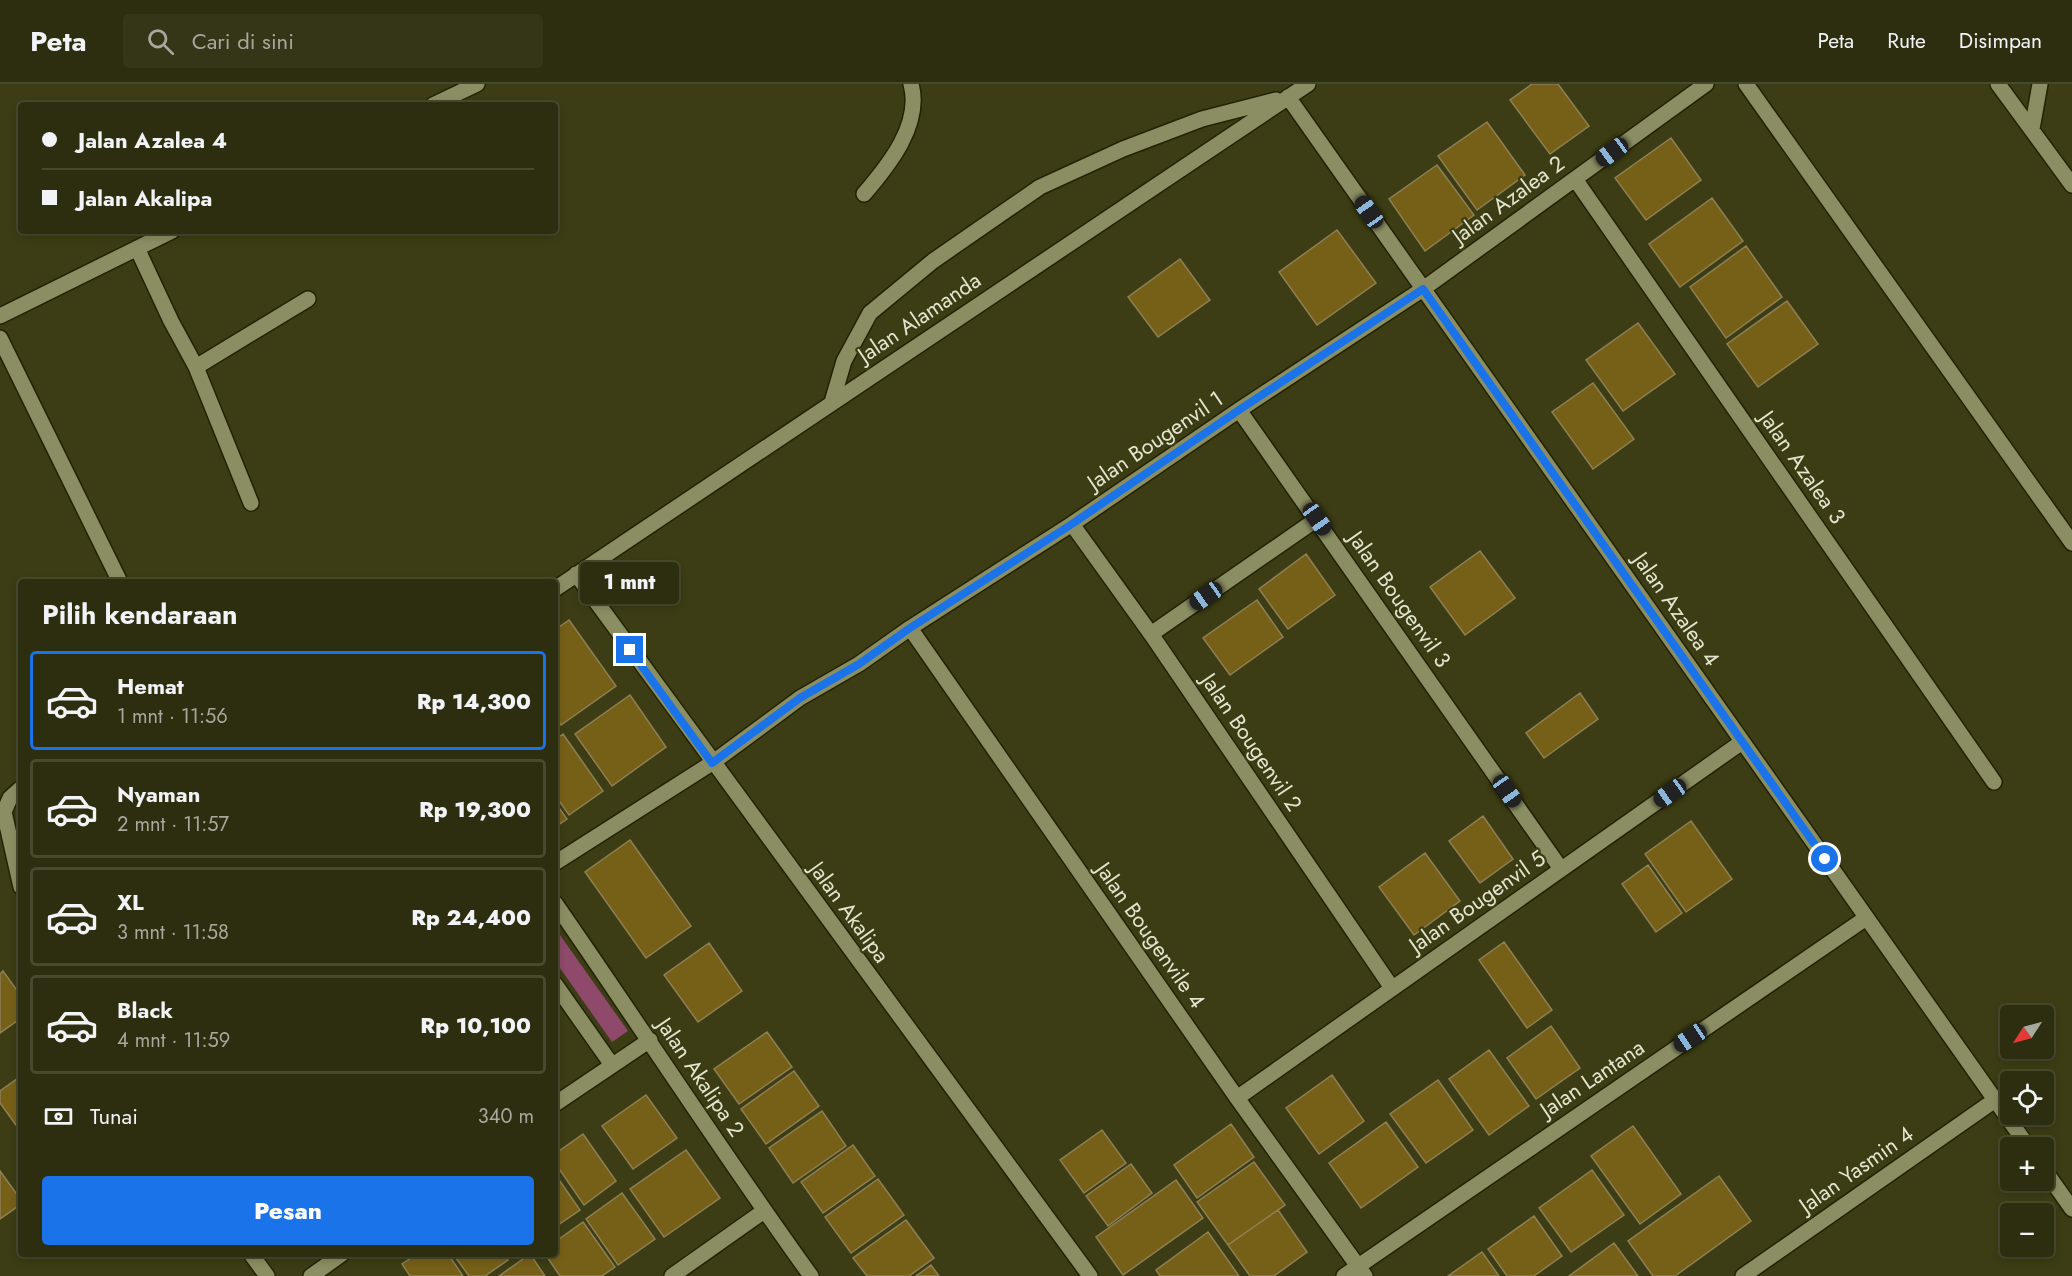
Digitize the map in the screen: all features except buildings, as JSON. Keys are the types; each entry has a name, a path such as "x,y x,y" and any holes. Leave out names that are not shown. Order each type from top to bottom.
{"street":[{"path":"439,102 477,84"},
{"path":"864,194 898,148 908,126 915,105 911,84"},
{"name":"Jalan Alamanda","path":"558,587 1308,84"},
{"name":"Jalan Azalea 2","path":"1423,289 1707,84"},
{"path":"1746,84 2072,543"},
{"path":"1998,84 2072,185"},
{"path":"2032,129 2040,84"},
{"path":"832,402 844,361 870,312 933,261 1040,187 1112,154 1202,118 1288,98"},
{"name":"Jalan Azalea 4","path":"1288,98 2020,1137"},
{"name":"Jalan Azalea 3","path":"1575,179 1994,782"},
{"path":"0,316 166,234"},
{"path":"137,248 171,321 196,367 251,503"},
{"name":"Jalan Bougenvil 1","path":"558,861 712,763 800,698 859,664 1423,289"},
{"path":"196,367 308,298"},
{"path":"0,338 119,579"},
{"name":"Jalan Bougenvil 3","path":"1239,410 1561,869"},
{"path":"1151,634 1317,519"},
{"name":"Jalan Bougenvil 2","path":"1072,524 1151,634 1392,988"},
{"name":"Jalan Akalipa","path":"576,574 1089,1276"},
{"name":"Jalan Bougenvile 4","path":"910,628 1237,1098 1361,1271"},
{"name":"Jalan Bougenvil 5","path":"1237,1098 1742,742"},
{"path":"18,791 10,798 4,812 18,874"},
{"name":"Jalan Akalipa 2","path":"558,907 764,1211 811,1276"},
{"name":"Jalan Lantana","path":"1344,1276 1361,1271 1866,918"},
{"path":"558,988 612,1065"},
{"path":"558,1102 650,1040"},
{"name":"Jalan Yasmin 4","path":"1743,1276 1995,1100"},
{"path":"2054,1184 2072,1209"},
{"path":"672,1276 764,1211"},
{"path":"253,1257 267,1276"},
{"path":"311,1276 338,1257"}],"shaded area":[{"path":"558,932 628,1031 612,1042 558,965"}],"route":[{"path":"630,650 712,763 800,698 859,664 1423,289 1825,859"}]}
